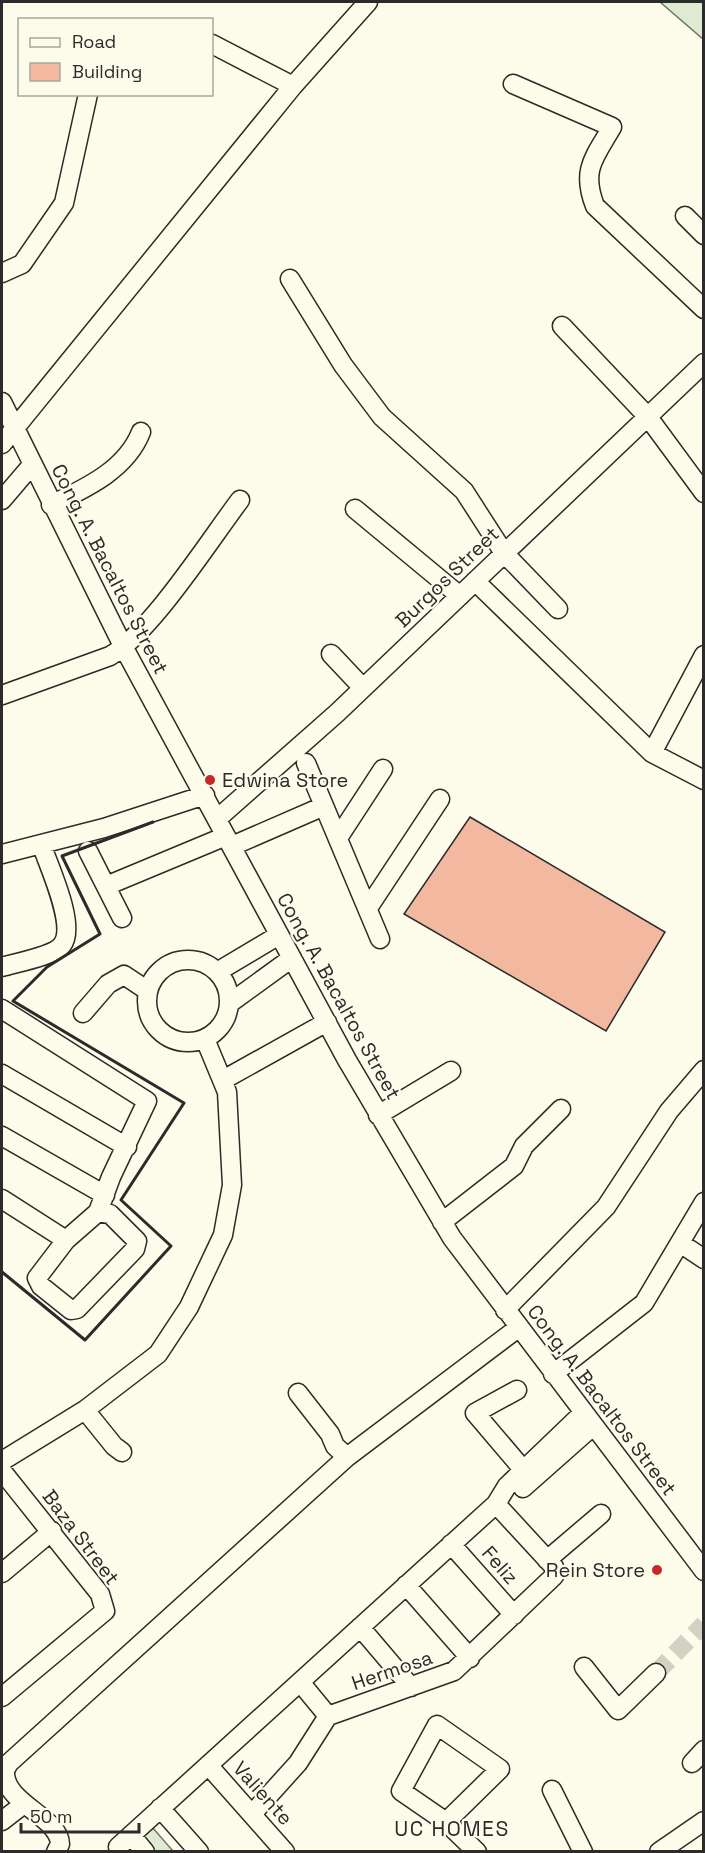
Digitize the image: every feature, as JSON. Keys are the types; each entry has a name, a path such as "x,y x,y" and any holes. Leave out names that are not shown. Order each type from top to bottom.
{"street":[{"path":"2,444 293,86 368,2"},
{"path":"213,45 293,86"},
{"path":"513,84 612,127 590,165 587,186 595,206 704,309"},
{"path":"2,273 22,264 64,203 88,96"},
{"path":"685,216 704,235"},
{"path":"290,279 343,365 382,417 464,491 504,553 558,609"},
{"path":"562,326 648,417 704,493"},
{"name":"Burgos Street","path":"218,819 363,688 704,363"},
{"name":"Cong. A. Bacaltos Street","path":"2,402 13,429 124,648 378,1115 442,1222 518,1328 704,1571"},
{"path":"51,505 87,488 120,464 136,443 141,432"},
{"path":"2,500 31,465"},
{"path":"2,695 110,656 124,648 168,597 240,500"},
{"path":"355,509 460,596"},
{"path":"475,581 652,753 704,780"},
{"path":"331,654 363,688"},
{"path":"652,753 704,655"},
{"path":"306,763 380,939"},
{"path":"338,838 383,769"},
{"path":"2,854 42,846 205,795"},
{"path":"368,908 440,800"},
{"path":"106,886 324,806"},
{"path":"2,967 50,953 62,945 67,932 63,909 42,846"},
{"path":"88,851 122,918"},
{"path":"217,972 279,935"},
{"path":"230,1003 292,958"},
{"path":"196,961 217,972 227,986 230,1003 226,1018 218,1030 205,1039 190,1042 175,1040 162,1033 152,1021 147,1007 148,991 161,970 177,962 196,961"},
{"path":"83,1013 108,984 124,975 148,991"},
{"path":"2,1009 147,1101 98,1212 66,1240 37,1278 41,1286 71,1310 77,1309 135,1249 137,1241 110,1214 98,1212"},
{"path":"223,1080 327,1022"},
{"path":"2,1461 84,1410 158,1354 189,1306 223,1235 232,1185 227,1092 205,1039"},
{"path":"505,1310 606,1207 669,1111 704,1070"},
{"path":"378,1115 451,1071"},
{"path":"2,1074 127,1147"},
{"path":"442,1222 514,1166 524,1146 561,1109"},
{"path":"2,1136 105,1194"},
{"path":"2,1199 66,1240"},
{"path":"553,1374 644,1303 704,1202"},
{"path":"680,1243 704,1259"},
{"path":"56,1851 60,1844 57,1831 24,1804 4,1777 9,1763 347,1457 518,1328"},
{"path":"517,1390 475,1413 528,1475"},
{"path":"298,1393 320,1420 335,1446 347,1457"},
{"path":"84,1410 114,1446 122,1452"},
{"path":"145,1851 124,1841 496,1504 507,1486 528,1475 588,1419"},
{"name":"Baza Street","path":"2,1472 52,1531 100,1594 105,1611 2,1697"},
{"path":"496,1504 551,1566"},
{"name":"Hermosa","path":"328,1716 444,1677 470,1658 514,1615 551,1566 601,1514"},
{"path":"2,1573 52,1531"},
{"name":"Feliz","path":"451,1544 514,1615"},
{"path":"406,1585 470,1658"},
{"path":"360,1627 411,1687"},
{"path":"584,1667 618,1710 656,1673"},
{"path":"252,1814 298,1763 328,1716 300,1682"},
{"path":"446,1822 500,1769 437,1725 401,1791 446,1822 477,1851"},
{"name":"Valiente","path":"208,1765 285,1851"},
{"path":"552,1790 583,1851"},
{"path":"2,1821 24,1804"},
{"path":"160,1808 199,1851"},
{"path":"659,1851 704,1821"}],"green space":[{"path":"660,2 703,2 703,39"},
{"path":"152,1827 173,1851 125,1852"}],"building":[{"path":"470,817 665,932 606,1031 404,914"}],"tunnel":[{"path":"656,1673 704,1624"}],"wall":[{"path":"2,1272 85,1340 171,1246 121,1200 184,1103 13,1001 47,967 100,934 62,856 153,822"}],"place":[{"name":"Edwina Store","path":"210,780"},
{"name":"Rein Store","path":"657,1570"}],"district":[{"name":"UC HOMES","path":"452,1828"}]}
